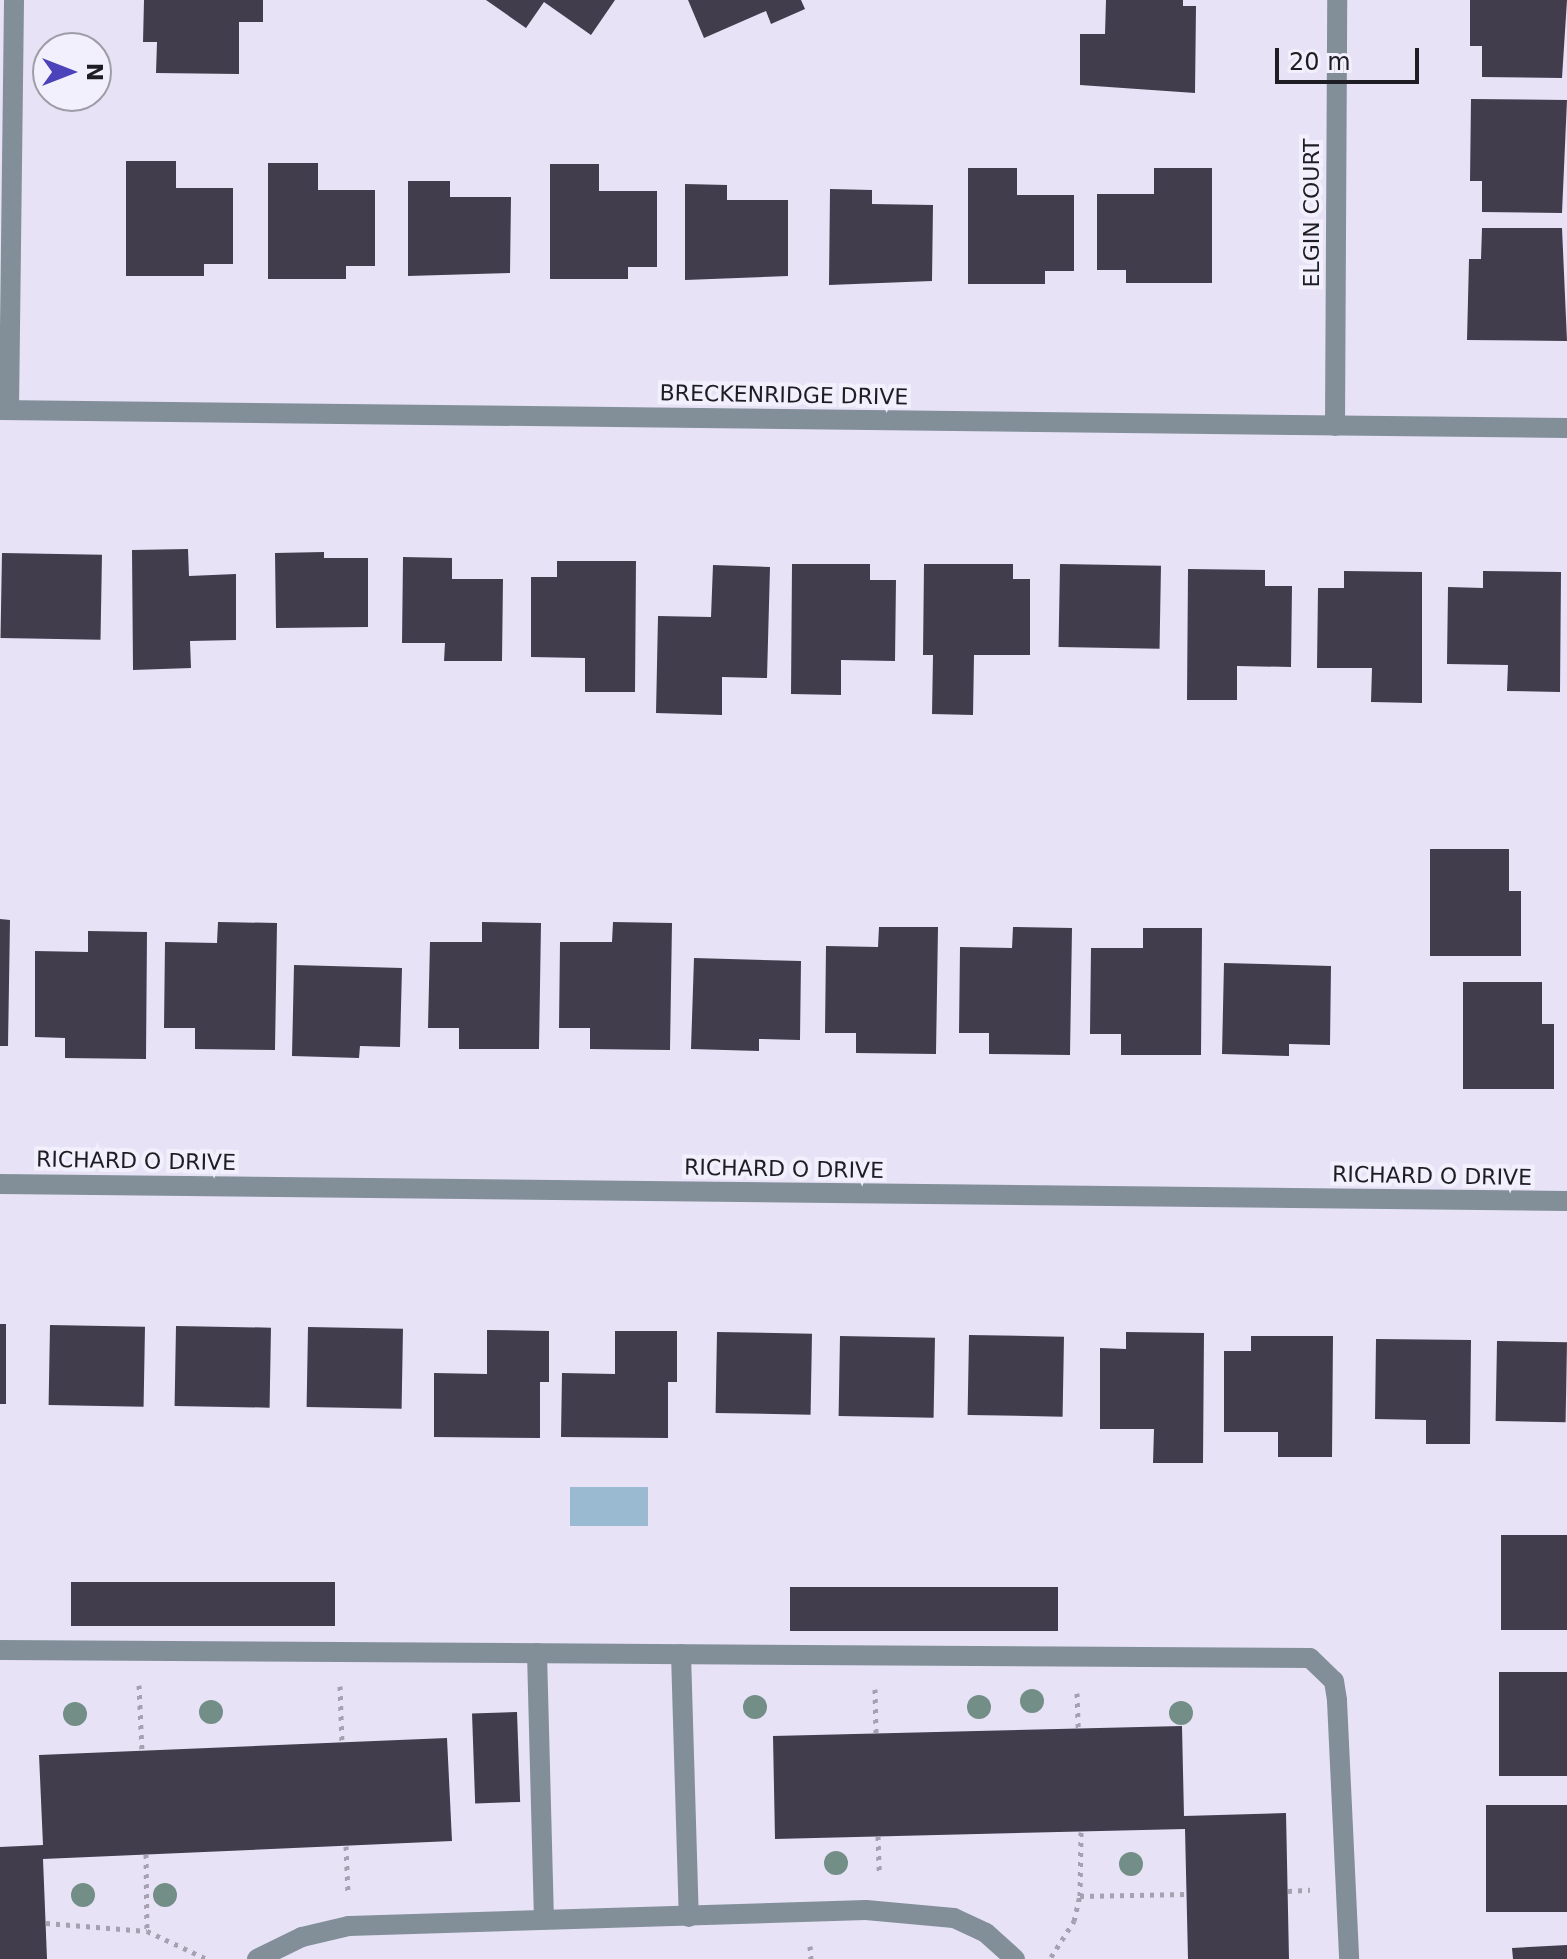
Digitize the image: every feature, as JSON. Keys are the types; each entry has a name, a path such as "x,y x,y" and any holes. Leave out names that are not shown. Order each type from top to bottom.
{"street":[{"path":"4,410 14,0"},
{"name":"ELGIN COURT","path":"1335,426 1337,0"},
{"name":"BRECKENRIDGE DRIVE","path":"4,410 1567,428"},
{"name":"RICHARD O DRIVE","path":"0,1184 1567,1201"},
{"path":"0,1650 1310,1658 1334,1681 1337,1701 1349,1959"},
{"path":"537,1653 544,1919"},
{"path":"681,1654 689,1917"},
{"path":"257,1959 302,1937 349,1926 911,1911 954,1918 986,1933 1015,1959"}],"path":[{"path":"139,1680 142,1751"},
{"path":"339,1681 342,1742"},
{"path":"875,1688 876,1733"},
{"path":"1077,1693 1078,1728"},
{"path":"1051,1957 1074,1921 1080,1896 1081,1832"},
{"path":"878,1836 879,1874"},
{"path":"346,1846 348,1896"},
{"path":"146,1854 147,1931"},
{"path":"1288,1891 1310,1890"},
{"path":"1080,1896 1187,1894"},
{"path":"46,1923 147,1931 207,1959"},
{"path":"810,1946 811,1959"}],"water":[{"path":"570,1487 648,1487 648,1526 570,1526"}],"building":[{"path":"144,0 263,0 263,22 239,22 239,74 156,73 157,42 143,42"},
{"path":"486,0 615,0 591,35 544,2 526,28"},
{"path":"688,0 801,0 805,9 771,24 766,11 704,38"},
{"path":"1106,0 1183,0 1183,6 1196,6 1195,93 1080,85 1080,34 1105,34"},
{"path":"1470,0 1567,0 1562,78 1482,77 1482,46 1470,46"},
{"path":"1471,99 1567,100 1562,213 1482,212 1482,181 1470,181"},
{"path":"126,161 176,161 176,188 233,188 233,264 204,264 204,276 126,276"},
{"path":"268,163 318,163 318,190 375,190 375,266 346,266 346,279 268,279"},
{"path":"550,164 599,164 599,191 657,191 657,267 628,267 628,279 550,279"},
{"path":"968,168 1017,168 1017,195 1074,195 1074,271 1045,271 1045,284 968,284"},
{"path":"1154,168 1212,168 1212,283 1126,283 1126,270 1097,270 1097,194 1154,194"},
{"path":"408,181 450,181 450,197 511,197 510,273 408,276"},
{"path":"685,184 727,185 727,200 788,200 788,276 685,280"},
{"path":"830,189 872,190 872,204 933,205 932,281 829,285"},
{"path":"1482,228 1562,228 1567,341 1467,340 1469,259 1481,259"},
{"path":"188,549 189,576 236,574 236,640 190,641 191,668 133,670 132,550"},
{"path":"324,552 324,558 368,558 368,627 276,628 275,553"},
{"path":"2,553 102,555 101,640 1,638"},
{"path":"403,557 452,558 452,579 503,579 502,661 444,661 445,643 402,643"},
{"path":"557,561 636,561 635,692 585,692 585,658 531,657 531,577 557,577"},
{"path":"792,564 870,564 870,580 896,580 895,661 841,660 841,695 791,694"},
{"path":"924,564 1013,564 1013,579 1030,579 1030,655 974,655 973,715 932,714 933,655 923,655"},
{"path":"1060,564 1161,566 1160,649 1059,647"},
{"path":"713,565 770,567 767,678 722,677 722,715 656,713 658,616 711,617"},
{"path":"1188,569 1265,570 1265,586 1292,586 1291,667 1237,666 1237,700 1187,700"},
{"path":"1344,571 1422,572 1422,703 1371,702 1372,668 1317,668 1318,588 1344,588"},
{"path":"1483,571 1561,572 1560,692 1507,691 1508,665 1447,664 1448,587 1483,588"},
{"path":"1430,849 1509,849 1509,891 1521,891 1521,956 1430,956"},
{"path":"0,919 10,920 8,1046 0,1046"},
{"path":"218,922 277,923 275,1050 195,1049 195,1028 164,1028 165,942 217,943"},
{"path":"482,922 541,923 539,1049 459,1049 459,1028 428,1028 430,942 482,942"},
{"path":"613,922 672,923 670,1050 590,1049 590,1028 559,1028 560,942 612,942"},
{"path":"879,927 938,927 936,1054 856,1053 856,1033 825,1033 826,946 878,947"},
{"path":"1013,927 1072,928 1070,1055 989,1054 989,1033 959,1033 960,947 1012,948"},
{"path":"1143,928 1202,928 1201,1055 1121,1055 1121,1034 1090,1034 1091,948 1143,948"},
{"path":"88,931 147,932 146,1059 65,1058 65,1038 35,1037 35,951 88,952"},
{"path":"694,958 801,961 800,1040 759,1039 759,1051 691,1049"},
{"path":"1224,963 1331,966 1330,1045 1289,1044 1289,1056 1222,1054"},
{"path":"294,965 402,968 400,1047 360,1046 359,1058 292,1056"},
{"path":"1463,982 1542,982 1542,1024 1554,1024 1554,1089 1463,1089"},
{"path":"0,1324 6,1324 6,1404 0,1404"},
{"path":"50,1325 145,1327 144,1407 49,1405"},
{"path":"176,1326 271,1328 270,1408 175,1406"},
{"path":"308,1327 403,1329 402,1409 307,1407"},
{"path":"487,1330 549,1331 549,1382 540,1382 540,1438 434,1437 434,1373 487,1374"},
{"path":"615,1331 677,1331 677,1382 668,1382 668,1438 561,1437 562,1373 615,1374"},
{"path":"717,1332 812,1334 811,1415 716,1413"},
{"path":"1126,1332 1204,1333 1203,1463 1153,1463 1154,1429 1100,1429 1100,1348 1126,1349"},
{"path":"969,1335 1064,1337 1063,1417 968,1415"},
{"path":"840,1336 935,1338 934,1418 839,1416"},
{"path":"1251,1336 1333,1336 1332,1457 1278,1457 1278,1432 1224,1432 1224,1351 1251,1351"},
{"path":"1376,1339 1471,1340 1470,1444 1426,1444 1426,1420 1375,1419"},
{"path":"1497,1341 1567,1342 1566,1422 1496,1421"},
{"path":"1501,1535 1567,1535 1567,1630 1501,1630"},
{"path":"71,1582 335,1582 335,1626 71,1626"},
{"path":"790,1587 1058,1587 1058,1631 790,1631"},
{"path":"1499,1672 1567,1672 1567,1776 1499,1776"},
{"path":"517,1712 520,1802 475,1804 472,1714"},
{"path":"1182,1726 1184,1816 1286,1813 1289,1959 1188,1959 1185,1829 775,1839 773,1736"},
{"path":"447,1738 452,1841 43,1859 47,1959 0,1959 0,1847 43,1845 39,1755"},
{"path":"1486,1805 1567,1805 1567,1912 1486,1912"},
{"path":"1567,1945 1567,1959 1513,1959 1512,1948"}]}
